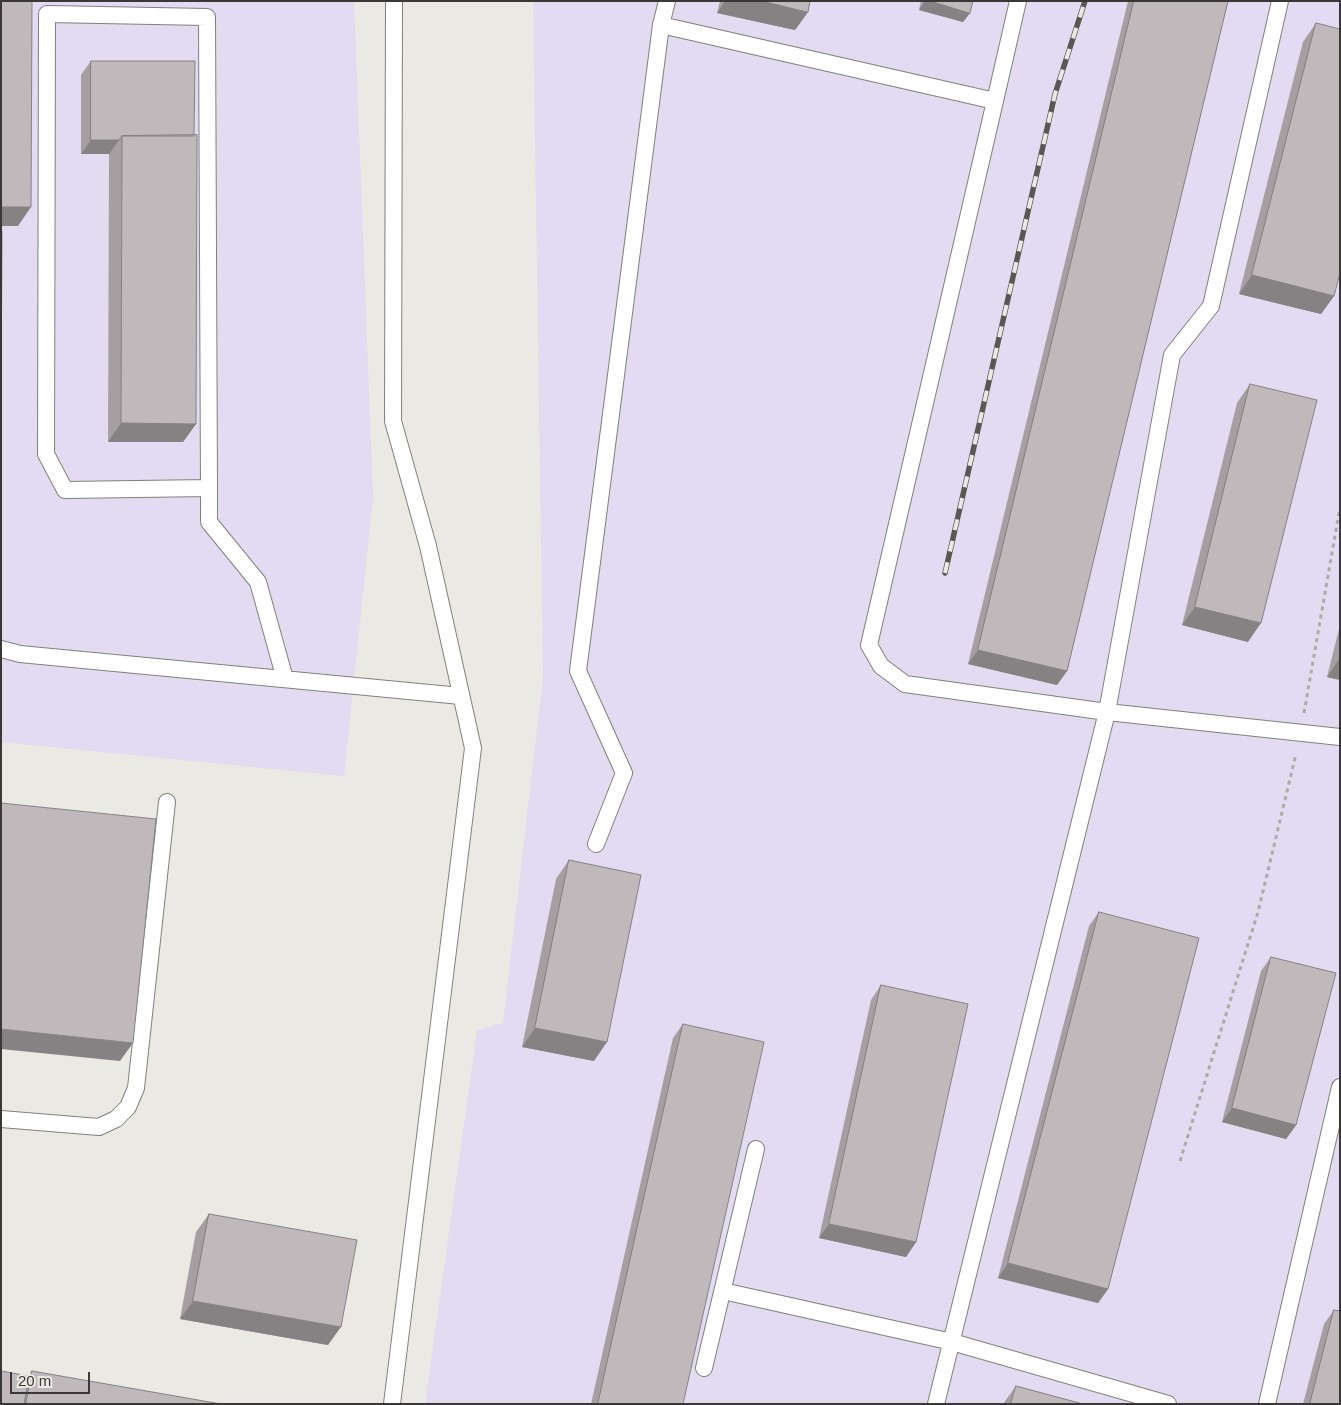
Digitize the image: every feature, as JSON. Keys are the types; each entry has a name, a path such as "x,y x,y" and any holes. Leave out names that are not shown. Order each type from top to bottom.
{"lane":[{"path":"392,1404 473,748 428,546 393,421 394,1"},
{"path":"596,844 624,773 578,671 661,25 667,1"},
{"path":"1018,1 869,645 881,666 905,684 1107,712 1340,737"},
{"path":"936,1404 1107,712 1172,355 1212,306 1280,1"},
{"path":"209,488 65,490 46,454 47,14 207,17 209,488 209,522 258,582 285,679"},
{"path":"661,25 995,101"},
{"path":"1,650 20,654 462,696"},
{"path":"1,1119 99,1127 116,1119 128,1107 136,1088 167,802"},
{"path":"1267,1404 1339,1091"},
{"path":"704,1368 756,1149"},
{"path":"723,1291 952,1342 1168,1404"}],"path":[{"path":"1180,1161 1258,912 1301,733 1340,507"}],"shaded area":[{"path":"1,1 354,1 373,497 344,776 1,742"},
{"path":"533,1 1340,1 1340,1404 425,1404 477,1031 503,1023 543,678"}],"building":[{"path":"1,1 32,1 31,207 1,207"},
{"path":"762,1 810,1 808,12"},
{"path":"930,1 973,1 970,13"},
{"path":"1134,1 1228,1 1067,671 978,650"},
{"path":"1316,23 1340,29 1340,273 1334,296 1252,275"},
{"path":"91,61 195,61 194,136 122,136 119,140 91,140"},
{"path":"197,135 196,424 121,423 122,136"},
{"path":"1,231 2,231 1,408"},
{"path":"1250,384 1317,400 1261,623 1195,607"},
{"path":"1,803 156,819 133,1043 1,1029"},
{"path":"569,860 641,875 607,1042 535,1028"},
{"path":"1099,912 1199,938 1108,1289 1008,1263"},
{"path":"1271,957 1336,973 1296,1125 1232,1108"},
{"path":"881,985 968,1004 916,1242 829,1224"},
{"path":"683,1024 764,1042 683,1404 598,1404"},
{"path":"209,1214 357,1240 341,1327 193,1301"},
{"path":"1334,1310 1340,1311 1340,1404 1310,1404"},
{"path":"1,1371 29,1376 24,1404 1,1404"},
{"path":"32,1371 221,1404 26,1404"},
{"path":"1016,1386 1083,1404 1011,1404"}],"railway":[{"path":"945,573 1055,94 1085,1"}]}
